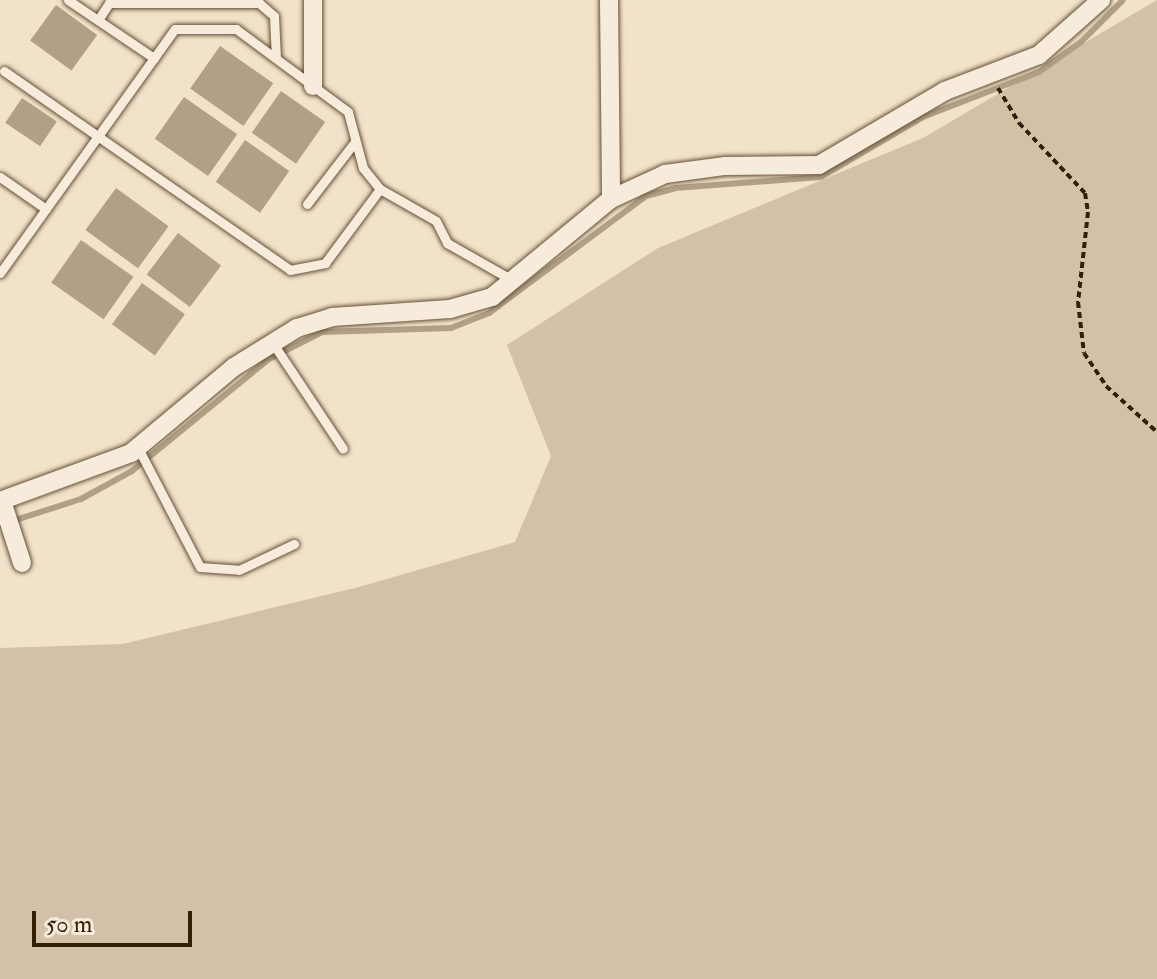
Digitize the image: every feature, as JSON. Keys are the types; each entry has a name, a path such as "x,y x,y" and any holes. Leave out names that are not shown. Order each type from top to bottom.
{"street":[{"path":"313,0 313,86"},
{"path":"609,0 611,199"},
{"path":"22,563 1,501 138,448 234,367 272,342 332,317 450,309 492,297 611,199 665,174 725,166 819,165 926,101 1039,55 1101,0"}],"lane":[{"path":"68,0 154,58"},
{"path":"98,20 109,3 259,3 274,16 276,58"},
{"path":"0,273 175,29 236,29 348,112 363,168 380,189 436,221 447,243 515,281"},
{"path":"4,71 290,270 325,263 380,189"},
{"path":"307,204 354,143"},
{"path":"0,177 46,209"},
{"path":"272,342 343,449"},
{"path":"138,448 200,567 239,570 294,544"}],"path":[{"path":"993,75 1004,104 1085,193 1088,212 1078,302 1084,353 1106,386 1157,432"}],"shaded area":[{"path":"1157,0 1157,979 0,979 0,648 123,644 359,587 515,542 551,456 507,345 658,248 923,138"},
{"path":"56,5 97,35 71,71 30,41"},
{"path":"220,46 273,83 243,126 190,89"},
{"path":"281,91 325,122 296,164 252,133"},
{"path":"184,97 237,134 208,176 155,139"},
{"path":"22,98 57,121 40,146 5,123"},
{"path":"245,140 289,171 260,213 216,182"},
{"path":"116,188 169,226 138,268 85,230"},
{"path":"178,233 221,265 190,307 147,275"},
{"path":"81,240 133,277 104,319 51,283"},
{"path":"142,283 185,314 155,355 112,324"}],"waterway":[{"path":"0,525 81,499 132,471 269,359 322,332 451,328 489,313 646,196 675,188 821,177 923,117 1039,72 1081,42 1123,0"}]}
